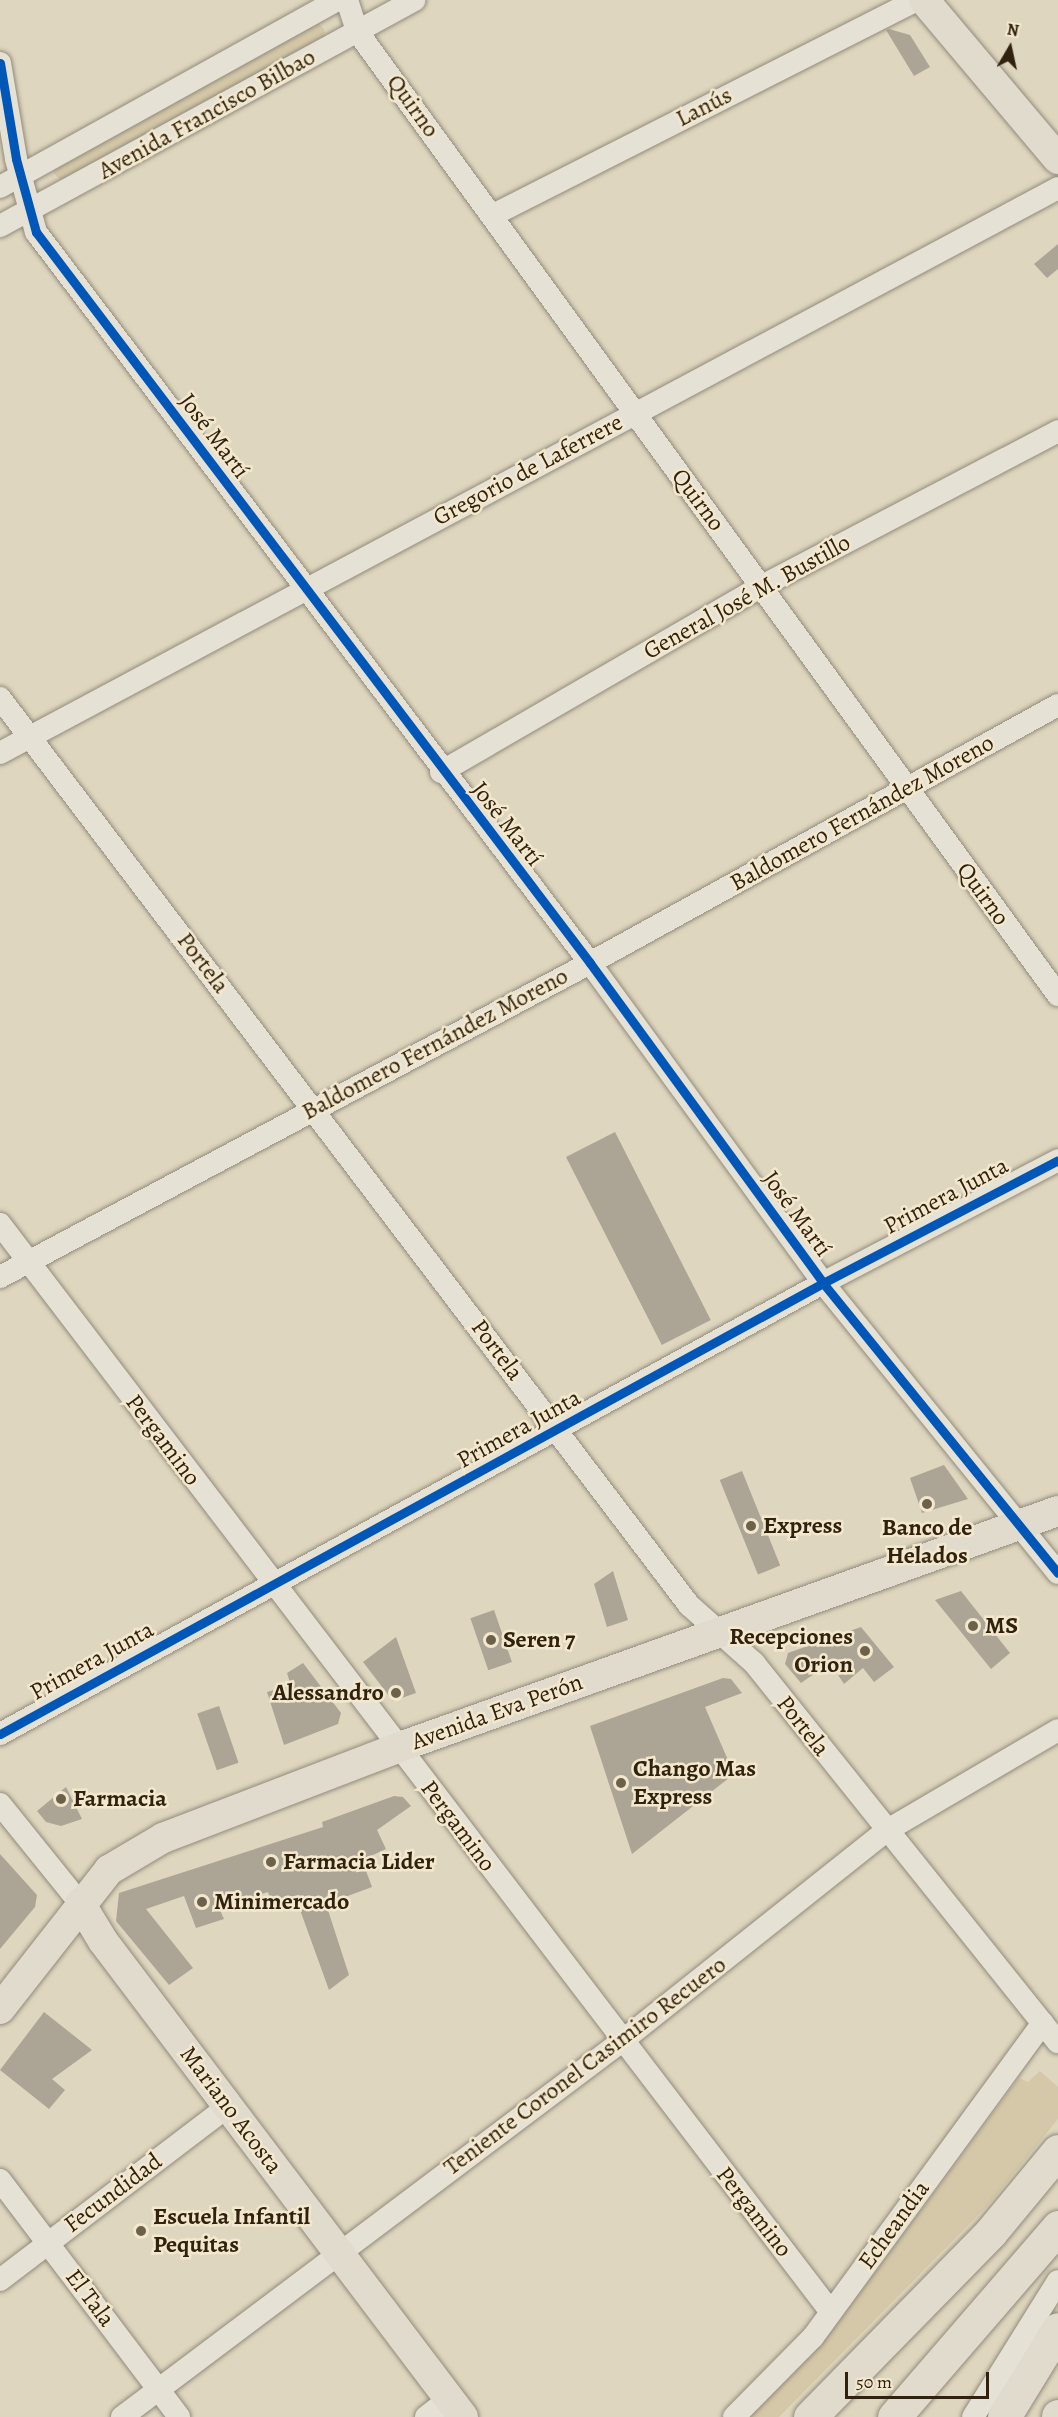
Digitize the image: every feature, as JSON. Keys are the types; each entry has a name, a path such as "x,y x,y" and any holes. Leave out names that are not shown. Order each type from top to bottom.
{"highway":[{"path":"810,2417 983,2241 1058,2151"},
{"path":"894,2417 1058,2227"},
{"path":"983,2408 1058,2329"}],"main road":[{"path":"924,0 1058,159"},
{"name":"Avenida Eva Perón","path":"0,2009 80,1903 109,1870 163,1838 397,1748 1058,1511"},
{"name":"Mariano Acosta","path":"80,1903 103,1941 339,2251 446,2411"}],"street":[{"name":"Avenida Francisco Bilbao","path":"0,187 338,0"},
{"name":"Quirno","path":"347,0 357,31 493,215 633,413 762,586 905,788 1058,995"},
{"name":"Avenida Francisco Bilbao","path":"0,226 414,0"},
{"name":"Lanús","path":"493,215 916,0"},
{"name":"José Martí","path":"0,63 20,175 36,232 441,772 590,963 823,1283 1022,1525 1058,1573"},
{"name":"Gregorio de Laferrere","path":"0,753 1058,188"},
{"name":"General José M. Bustillo","path":"441,772 762,586 1058,431"},
{"name":"Portela","path":"0,698 689,1605 754,1663 886,1831 1058,2042"},
{"name":"Baldomero Fernández Moreno","path":"0,1277 313,1108 590,963 1058,705"},
{"name":"Primera Junta","path":"0,1734 823,1283 1058,1160"},
{"name":"Pergamino","path":"0,1224 397,1748 831,2312"},
{"name":"Teniente Coronel Casimiro Recuero","path":"122,2417 339,2251 622,2041 886,1831 1058,1730"},
{"name":"Mariano Acosta","path":"0,1804 80,1903"},
{"name":"Echeandia","path":"734,2417 813,2337 1043,2023"},
{"name":"Fecundidad","path":"0,2280 228,2107"},
{"name":"El Tala","path":"0,2180 179,2417"},
{"path":"983,2408 1058,2281"}],"shaded area":[{"path":"318,23 324,29 325,36 63,181 54,174 54,169"},
{"path":"1040,2071 1058,2087 1058,2119 989,2204 779,2417 749,2417 821,2345 836,2315 884,2260 1019,2078 1028,2082"}],"building":[{"path":"886,30 910,35 930,67 914,76"},
{"path":"1058,244 1058,269 1047,278 1034,264"},
{"path":"615,1132 711,1320 662,1345 566,1157"},
{"path":"944,1465 968,1499 922,1513 910,1478"},
{"name":"Express","path":"742,1471 780,1566 758,1575 720,1480"},
{"path":"613,1571 628,1620 607,1627 594,1584"},
{"name":"MS","path":"961,1591 1010,1653 991,1669 935,1600"},
{"name":"Seren 7","path":"494,1610 512,1662 488,1670 470,1618"},
{"path":"861,1627 894,1667 874,1682 863,1668 844,1684 830,1663 801,1683 785,1664 788,1653"},
{"path":"396,1637 416,1693 393,1701 363,1662"},
{"path":"303,1663 341,1713 338,1724 284,1745 267,1692 291,1686 287,1673"},
{"path":"723,1678 731,1679 742,1693 705,1707 734,1774 632,1854 590,1726"},
{"path":"219,1706 239,1763 217,1770 197,1713"},
{"name":"Farmacia","path":"66,1787 82,1819 61,1826 46,1822 37,1811"},
{"path":"394,1796 403,1797 411,1806 377,1830 386,1849 362,1860 372,1887 326,1904 349,1975 329,1990 295,1896 272,1904 268,1892 219,1908 224,1919 196,1928 184,1896 146,1909 193,1968 169,1985 116,1921 119,1893 323,1827 322,1822"},
{"path":"0,1854 37,1895 35,1907 0,1949"},
{"path":"44,2012 92,2050 52,2079 65,2090 49,2109 0,2070"}],"cycle path":[{"path":"0,63 16,159 36,232 590,963 823,1283 1058,1573"},
{"path":"0,1734 823,1283 1058,1160"}],"place":[{"name":"Banco de Helados","path":"927,1504"},
{"name":"Express","path":"751,1526"},
{"name":"MS","path":"973,1626"},
{"name":"Seren 7","path":"491,1640"},
{"name":"Recepciones Orion","path":"865,1651"},
{"name":"Alessandro","path":"396,1693"},
{"name":"Chango Mas Express","path":"621,1783"},
{"name":"Farmacia","path":"61,1799"},
{"name":"Farmacia Lider","path":"271,1862"},
{"name":"Minimercado","path":"202,1902"},
{"name":"Escuela Infantil Pequitas","path":"141,2231"}]}
